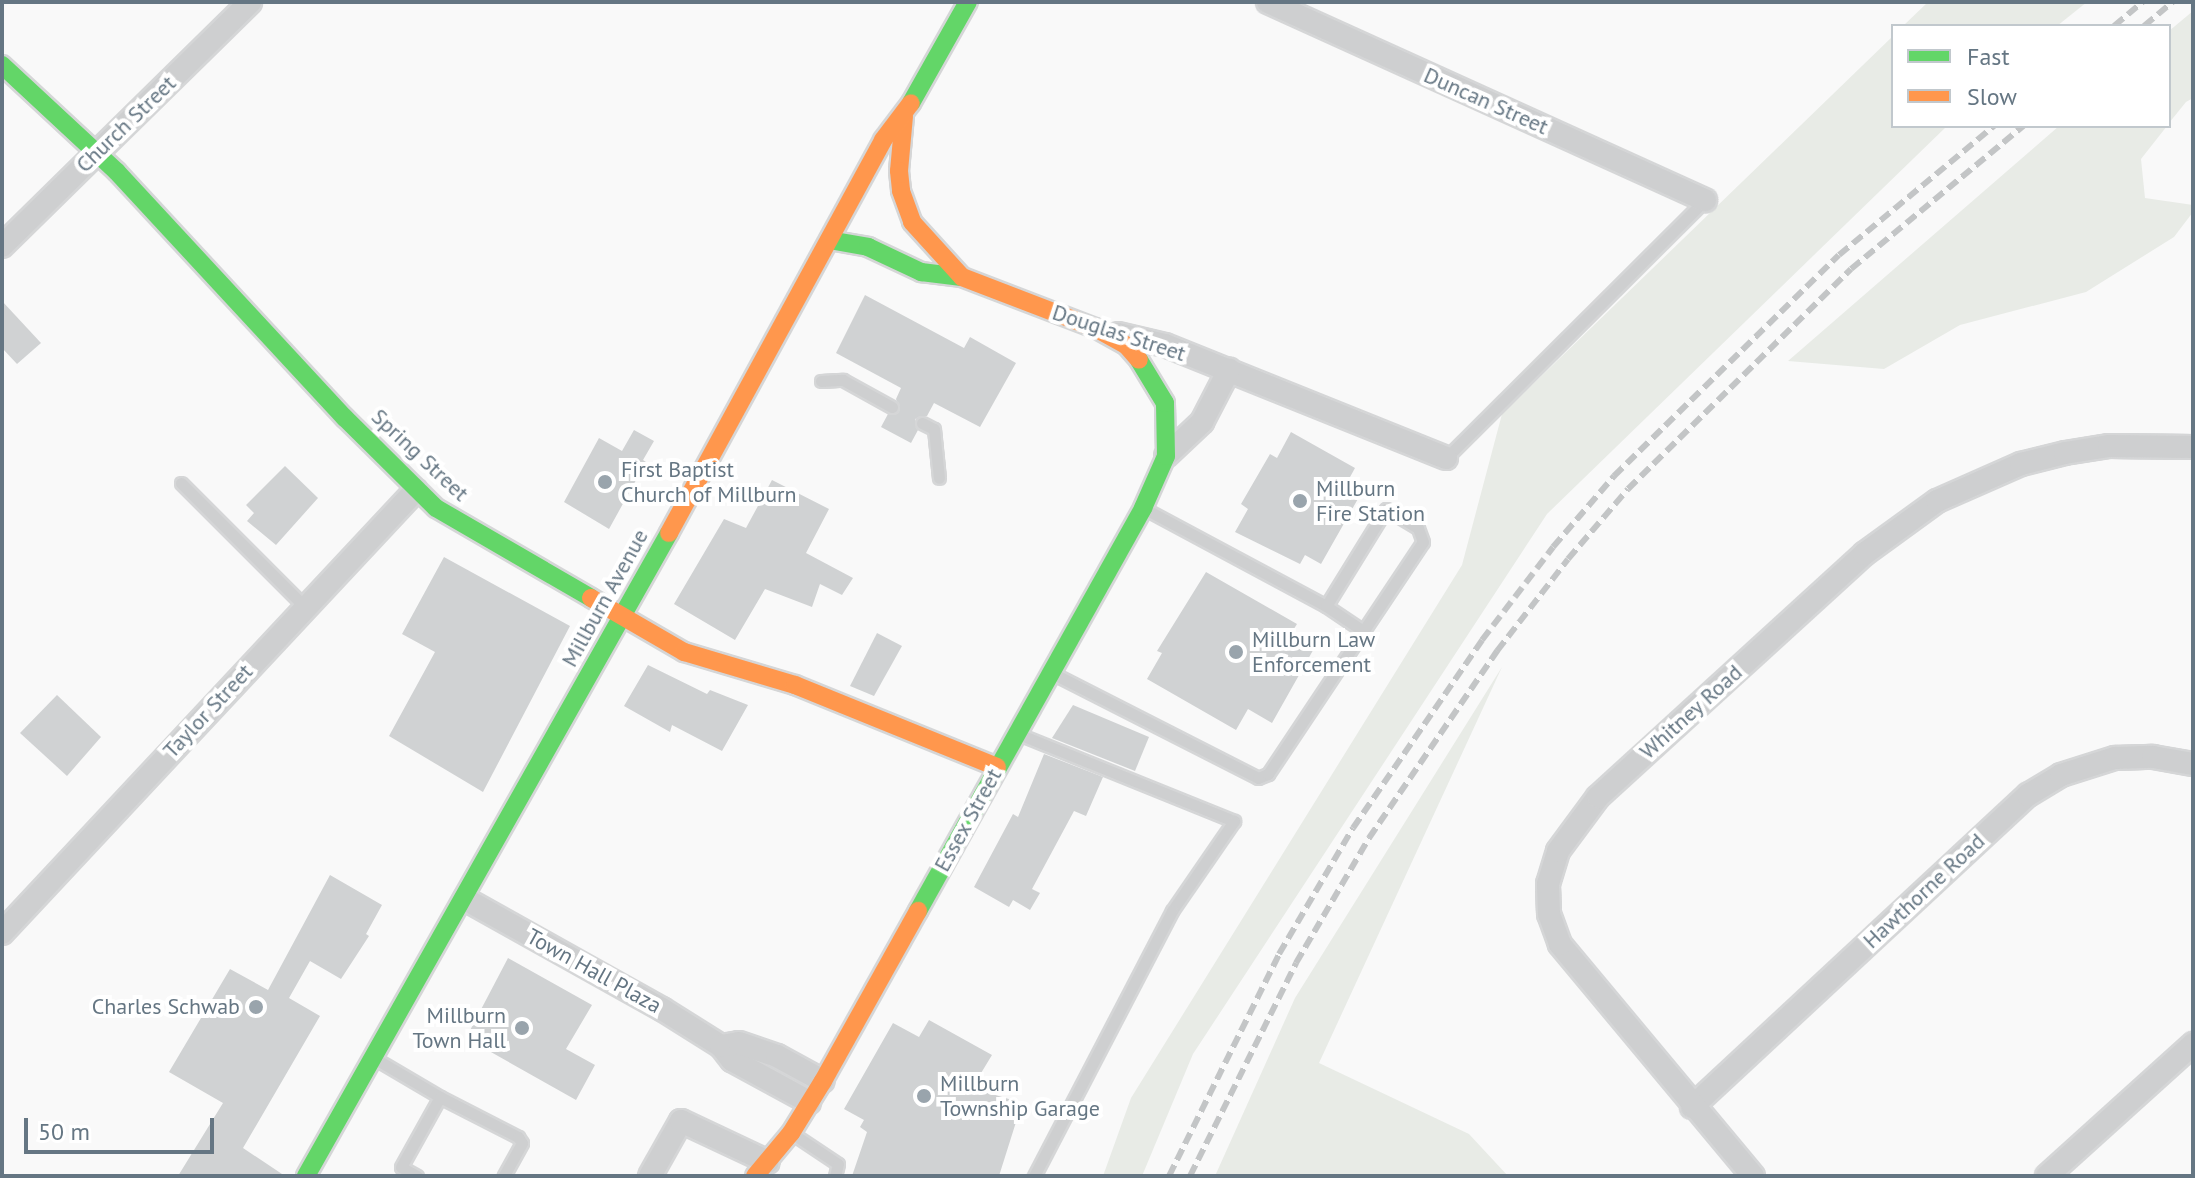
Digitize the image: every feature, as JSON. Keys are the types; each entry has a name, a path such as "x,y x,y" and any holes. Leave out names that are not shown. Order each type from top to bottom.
{"main road":[{"name":"Millburn Avenue","path":"306,1176 465,899 883,140 904,116 958,6"},
{"name":"Spring Street","path":"2,65 96,152 416,490 457,523 684,652 795,685 997,767"},
{"name":"Douglas Street","path":"904,116 899,171 905,209 922,235 962,277 1095,328"},
{"path":"829,240 868,247 921,272 962,277"},
{"name":"Essex Street","path":"762,1169 791,1133 823,1081 1143,508 1166,456 1168,428 1165,403 1151,375 1127,346 1095,328"}],"street":[{"name":"Church Street","path":"2,246 250,2"},
{"name":"Duncan Street","path":"1268,2 1705,200"},
{"name":"Douglas Street","path":"1095,328 1165,345 1446,458"},
{"name":"Essex Street","path":"1166,456 1202,422 1229,370"},
{"name":"Whitney Road","path":"1753,1176 1692,1107 1560,944 1549,914 1548,884 1558,851 1598,797 1864,554 1937,501 2021,464 2065,453 2125,446 2193,447"},
{"name":"Taylor Street","path":"2,933 416,490"},
{"name":"Hawthorne Road","path":"1692,1107 2028,795 2061,775 2115,758 2153,757 2193,764"},
{"name":"Town Hall Plaza","path":"465,899 662,1009 721,1046 732,1060 809,1102"},
{"name":"Town Hall Plaza","path":"721,1046 739,1043 765,1052 823,1081"},
{"path":"2047,1176 2193,1044"},
{"path":"650,1176 681,1121 762,1169"}],"lane":[{"path":"1446,458 1705,200"},
{"path":"821,381 843,380 892,407"},
{"path":"922,423 934,429 939,478"},
{"path":"181,483 305,607"},
{"path":"1143,508 1326,606 1363,631"},
{"path":"1049,672 1258,778 1268,774 1423,542 1418,528 1386,509 1326,606"},
{"path":"1017,733 1234,821 1172,911 1034,1176"},
{"path":"374,1058 440,1097 518,1137 522,1143 504,1176"},
{"path":"417,1176 401,1167 440,1097"},
{"path":"791,1133 838,1164 835,1176"}],"shaded area":[{"path":"1928,2 2087,2 2060,24 1905,24"},
{"path":"2193,11 2193,98 2171,121 2171,29"},
{"path":"1891,38 1891,128 1945,128 1547,514 1193,1054 1142,1176 1103,1176 1131,1098 1462,565 1502,414"},
{"path":"2057,128 2165,128 2141,159 2145,198 2193,205 2193,212 2174,237 2086,292 1960,325 1884,369 1788,361"},
{"path":"1502,667 1319,1063 1469,1134 1508,1176 1215,1176 1295,998"}],"building":[{"path":"865,295 964,348 970,337 1016,363 980,427 934,403 927,416 915,419 918,430 911,443 881,427 888,414 900,410 896,399 901,388 836,353"},
{"path":"2,301 41,343 17,364 2,348"},
{"name":"First Baptist Church of Millburn","path":"634,430 654,441 643,460 646,462 609,529 564,502 599,438 622,451"},
{"name":"Millburn Fire Station","path":"1291,432 1355,468 1344,488 1359,497 1321,564 1305,555 1300,564 1235,532 1248,509 1241,504 1270,454 1277,458"},
{"path":"285,466 318,498 276,545 247,521 254,513 246,505"},
{"path":"772,480 829,509 806,553 853,578 842,595 820,584 812,607 765,589 735,640 674,604 724,519 746,528"},
{"path":"444,557 570,626 483,792 389,736 435,652 402,634"},
{"name":"Millburn Law Enforcement","path":"1206,572 1297,624 1292,632 1316,645 1272,723 1248,709 1236,730 1147,679 1162,653 1157,651"},
{"path":"877,633 902,646 874,696 850,686"},
{"path":"648,665 707,694 710,690 748,705 722,751 672,725 670,732 624,706"},
{"path":"57,695 101,737 67,776 20,733"},
{"path":"1073,705 1149,737 1135,771 1052,738"},
{"path":"1044,754 1103,777 1086,816 1074,811 1032,889 1040,893 1030,910 1013,900 1009,907 974,887 1013,814 1018,817"},
{"name":"Charles Schwab","path":"330,875 382,905 366,934 369,936 341,979 310,961 289,998 320,1016 243,1148 285,1176 178,1176 223,1103 169,1072 230,969 268,990"},
{"name":"Millburn Town Hall","path":"508,958 592,1005 566,1049 595,1065 576,1100 466,1038"},
{"name":"Millburn Township Garage","path":"929,1020 992,1055 972,1088 1022,1103 999,1176 852,1176 867,1132 860,1127 864,1120 844,1109 893,1023 919,1037"}],"railway":[{"path":"2116,24 2143,2"},
{"path":"2146,24 2173,2"},
{"path":"1169,1176 1279,954 1353,828 1482,640 1553,547 1614,476 1839,255 1992,128"},
{"path":"1190,1176 1296,963 1369,838 1497,651 1568,559 1628,489 1851,269 2021,128"}],"traffic: fast":[{"path":"911,103 968,2"},
{"path":"2,65 117,172 345,418 436,508 591,598"},
{"path":"829,240 868,247 921,272 962,277"},
{"path":"918,911 1143,508 1166,456 1165,403 1139,360"},
{"path":"306,1176 669,533"}],"traffic: slow":[{"path":"669,533 883,140 911,103"},
{"path":"904,116 899,171 901,191 912,222 962,277 1095,328 1127,346 1139,360"},
{"path":"591,598 684,652 795,685 997,767"},
{"path":"755,1176 791,1133 823,1081 918,911"}],"place":[{"name":"First Baptist Church of Millburn","path":"605,482"},
{"name":"Millburn Fire Station","path":"1300,501"},
{"name":"Millburn Law Enforcement","path":"1236,652"},
{"name":"Charles Schwab","path":"256,1007"},
{"name":"Millburn Town Hall","path":"522,1028"},
{"name":"Millburn Township Garage","path":"924,1096"}]}
